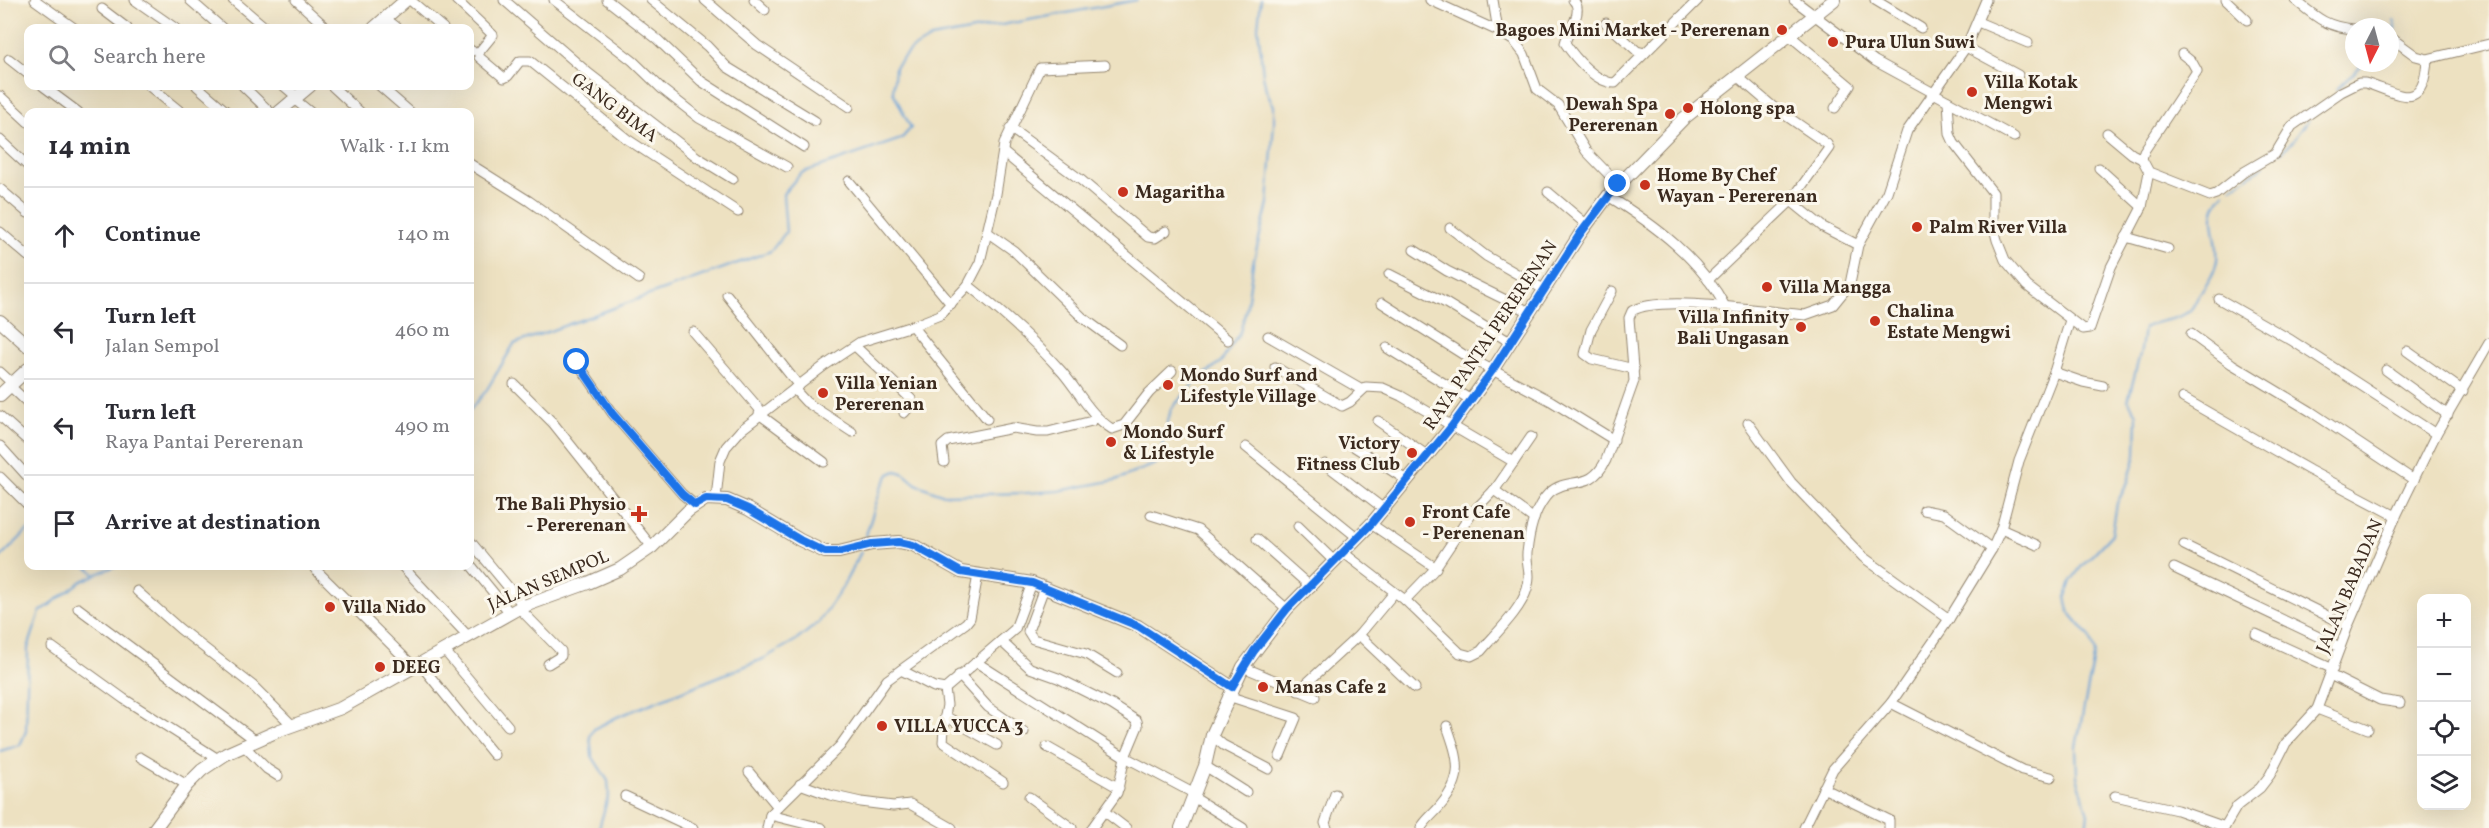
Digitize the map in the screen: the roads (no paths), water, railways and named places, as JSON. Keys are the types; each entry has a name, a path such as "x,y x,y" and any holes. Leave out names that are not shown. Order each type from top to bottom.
{"street":[{"path":"35,0 68,24"},
{"path":"135,0 169,24"},
{"path":"190,0 217,24"},
{"path":"233,0 261,24"},
{"path":"296,0 323,24"},
{"path":"456,0 493,35 479,52 474,53"},
{"path":"504,0 587,72 697,157 733,179"},
{"path":"554,0 633,61 662,90 699,118 787,167"},
{"path":"607,0 657,39 701,81 804,147"},
{"path":"651,0 708,46 726,67 815,121"},
{"path":"705,0 757,45 849,107"},
{"path":"754,0 765,10"},
{"path":"1430,0 1498,32 1520,48 1537,89 1562,110 1586,151 1618,184"},
{"path":"1493,0 1498,32"},
{"path":"1573,0 1578,10 1567,33 1565,43 1599,79 1607,83 1616,83 1698,0"},
{"path":"1794,0 1875,61 2014,137"},
{"name":"RAYA PANTAI PERERENAN","path":"1181,828 1205,766 1212,735 1230,691 1243,667 1287,609 1371,524 1451,427 1492,371 1608,196 1683,119 1834,0"},
{"path":"1875,0 1921,28"},
{"path":"1298,526 1405,600 1460,653 1471,656 1481,651 1523,599 1530,577 1527,553 1538,509 1550,493 1562,486 1593,478 1600,472 1633,391 1634,369 1629,318 1632,311 1637,307 1658,303 1805,315 1823,310 1840,298 1850,284 1858,245 1887,192 1906,131 1966,47 1986,0"},
{"path":"2226,0 2247,20"},
{"path":"2295,0 2322,21 2345,28"},
{"path":"379,24 402,1 438,24"},
{"path":"102,9 122,24"},
{"path":"386,18 393,24"},
{"path":"1978,22 2028,43"},
{"path":"1606,23 1637,51 1645,53"},
{"path":"1788,35 1850,86 1835,108"},
{"path":"2399,44 2416,56 2427,59 2489,44"},
{"path":"1966,47 2018,75"},
{"name":"GANG BIMA","path":"474,53 506,78 520,61 530,61 627,139 738,212"},
{"path":"2142,159 2144,151 2197,71 2192,62 2182,54"},
{"path":"9,59 24,71"},
{"path":"2107,133 2132,154 2142,159 2149,172 2204,195 2216,194 2244,172 2275,154 2289,128 2341,92 2359,83 2365,83 2404,97 2414,94 2423,82 2427,59"},
{"path":"1105,65 1040,68 1035,74 1033,87 1010,128 1002,152 996,194 980,262 968,285 940,315 868,339 855,346 760,413 726,447 720,461 716,498 748,509 825,552 839,552 872,544 899,542 913,545 961,572 1038,586 1138,626 1230,691 1296,718 1280,756"},
{"path":"1708,280 1791,201 1829,151 1828,146 1772,106 1737,76"},
{"path":"48,90 73,108"},
{"path":"154,90 176,108"},
{"path":"202,90 222,108"},
{"path":"247,90 266,108"},
{"path":"289,90 306,108"},
{"path":"284,108 305,90"},
{"path":"336,90 356,108"},
{"path":"385,90 405,108"},
{"path":"0,96 24,118"},
{"path":"1948,101 1950,134 1954,143 1994,194 1993,224 2005,260 2027,286 2083,329 2090,328 2111,267 2142,207 2149,172"},
{"path":"1010,128 1081,180 1148,237 1155,238 1166,231"},
{"path":"0,140 24,162"},
{"path":"1002,152 1228,340"},
{"path":"474,167 529,201 639,279"},
{"path":"2099,168 2142,207"},
{"path":"849,181 951,304"},
{"path":"0,189 24,210"},
{"path":"1548,192 1587,225"},
{"path":"1608,196 1671,240 1708,280 1726,308"},
{"path":"1791,201 1822,227 1858,245"},
{"path":"1450,228 1486,256 1545,290"},
{"path":"0,232 24,253"},
{"path":"987,232 1014,251 1082,317 1120,345"},
{"path":"2126,237 2168,249"},
{"path":"1414,250 1447,271 1530,312"},
{"path":"1389,274 1444,302 1510,342"},
{"path":"968,285 1025,332 1063,374 1095,416 1112,429 1124,425 1149,393 1172,371"},
{"path":"1612,291 1591,330 1585,354 1592,359 1634,369"},
{"path":"727,295 806,402 852,432"},
{"path":"2219,299 2291,340 2436,434"},
{"path":"1382,303 1492,371 1551,401 1614,440"},
{"path":"1804,828 1833,769 1891,703 1949,619 1992,549 2001,529 2019,461 2054,372 2070,320"},
{"path":"0,321 24,342"},
{"path":"912,326 987,419"},
{"path":"693,332 760,413 824,462"},
{"path":"2191,334 2232,364 2310,411 2414,480"},
{"path":"1268,336 1362,390"},
{"name":"JALAN BABADAN","path":"2225,828 2237,806 2260,788 2270,775 2286,742 2317,709 2348,626 2396,516 2436,434 2489,343"},
{"path":"855,346 911,399 912,404 904,413"},
{"path":"1387,348 1471,400"},
{"path":"2407,351 2463,391"},
{"path":"577,362 612,413 682,494 695,505"},
{"path":"1275,367 1342,406 1350,402 1362,390 1371,386 1383,388 1401,396 1514,462"},
{"path":"2386,370 2448,415"},
{"path":"0,372 24,398"},
{"path":"2054,372 2082,382 2103,386"},
{"path":"0,395 24,373"},
{"path":"514,384 553,423 652,547"},
{"path":"2183,398 2309,470 2396,516"},
{"path":"0,416 24,437"},
{"path":"944,462 942,446 948,441 1013,428 1048,432 1092,422 1095,416"},
{"path":"1378,421 1428,456"},
{"path":"1748,423 1791,482 1863,557 1949,619"},
{"path":"1405,600 1436,568 1471,514 1494,490 1531,437"},
{"path":"1350,444 1408,481"},
{"path":"0,446 24,473"},
{"path":"1246,447 1358,538"},
{"path":"1325,465 1384,509"},
{"path":"0,477 24,501"},
{"path":"1494,490 1534,519"},
{"name":"JALAN SEMPOL","path":"155,828 187,785 218,759 255,740 341,708 518,609 601,578 631,562 652,547 695,505 706,499 716,498"},
{"path":"1924,510 1944,514 1992,549"},
{"path":"1151,515 1198,530 1287,609"},
{"path":"1371,524 1436,568"},
{"path":"2001,529 2037,545"},
{"path":"1257,539 1311,587"},
{"path":"2184,545 2348,626"},
{"path":"474,547 518,609"},
{"path":"474,568 561,651 561,656 548,664"},
{"path":"2174,568 2340,646"},
{"path":"316,570 417,665 494,755"},
{"path":"406,570 468,636"},
{"path":"767,828 770,815 840,746 878,691 901,670 966,623 970,618 978,575"},
{"path":"945,689 1015,629 1038,586"},
{"path":"1038,586 1028,631 1033,639 1086,654 1117,674"},
{"path":"137,591 180,629 252,685 292,726"},
{"path":"1298,691 1359,634 1394,593"},
{"path":"78,608 255,740"},
{"path":"1359,634 1415,688"},
{"path":"2256,634 2380,699 2400,703"},
{"path":"1000,641 1030,668 1058,678 1112,705 1137,721 1138,726 1125,757 1119,788 1105,812 1092,828"},
{"path":"52,647 124,699 218,759"},
{"path":"444,650 508,726"},
{"path":"976,662 1125,757 1193,795 1242,828"},
{"path":"1243,667 1315,697"},
{"path":"901,670 934,687 945,689"},
{"path":"959,675 988,707 1024,732"},
{"path":"945,689 947,705 942,742 1003,782"},
{"path":"1891,703 2022,770 2051,777"},
{"path":"2317,709 2368,729"},
{"path":"945,716 997,745"},
{"path":"1421,828 1449,795 1457,780 1459,765 1447,726"},
{"path":"1212,735 1223,745 1269,769"},
{"path":"243,745 267,769 278,776"},
{"path":"1047,747 1119,788"},
{"path":"140,757 187,785"},
{"path":"1205,766 1246,792"},
{"path":"749,772 778,807"},
{"path":"800,784 830,795 861,802 893,806 910,804 952,828"},
{"path":"1823,788 1889,820 1889,828"},
{"path":"1327,828 1326,824 1335,794"},
{"path":"625,796 686,827"},
{"path":"2115,796 2177,810 2225,828"},
{"path":"1029,797 1072,828"},
{"path":"1105,812 1126,828"},
{"path":"770,815 822,828"}],"waterway":[{"path":"474,405 486,391 514,344 771,251 786,232 783,194 801,173 901,139 911,128 893,92 895,67 909,51 931,38 1137,0"},
{"path":"864,541 881,488 889,474 896,471 903,473 916,484 944,495 1026,493 1058,491 1116,480 1158,463 1171,409 1198,380 1222,361 1240,332 1247,306 1253,263 1268,204 1274,122 1274,106 1266,90 1263,75 1258,27 1261,0"},
{"path":"2336,90 2355,72"},
{"path":"2280,153 2293,141 2309,119"},
{"path":"2231,188 2264,166"},
{"path":"2086,828 2088,814 2077,776 2076,747 2095,652 2090,637 2069,612 2066,596 2071,581 2081,567 2112,534 2117,503 2128,482 2136,455 2137,414 2128,401 2144,328 2188,312 2210,279 2217,260 2213,225 2214,210 2224,193"},
{"path":"0,558 24,534"},
{"path":"599,828 609,794 608,781 592,756 590,736 594,729 617,717 763,659 798,639 819,622 842,588 861,552"},
{"path":"90,570 95,574"},
{"path":"0,751 20,745 26,731 28,648 40,612 82,581 106,570"}],"place":[{"name":"Bagoes Mini Market - Pererenan","path":"1782,30"},
{"name":"Pura Ulun Suwi","path":"1833,42"},
{"name":"Villa Kotak Mengwi","path":"1972,92"},
{"name":"Holong spa","path":"1688,108"},
{"name":"Dewah Spa Pererenan","path":"1670,114"},
{"name":"Home By Chef Wayan - Pererenan","path":"1645,185"},
{"name":"Magaritha","path":"1123,192"},
{"name":"Palm River Villa","path":"1917,227"},
{"name":"Villa Mangga","path":"1767,287"},
{"name":"Chalina Estate Mengwi","path":"1875,321"},
{"name":"Villa Infinity Bali Ungasan","path":"1801,327"},
{"name":"Mondo Surf and Lifestyle Village","path":"1168,385"},
{"name":"Villa Yenian Pererenan","path":"823,393"},
{"name":"Mondo Surf & Lifestyle","path":"1111,442"},
{"name":"Victory Fitness Club","path":"1412,453"},
{"name":"The Bali Physio - Pererenan","path":"639,514"},
{"name":"Front Cafe - Perenenan","path":"1410,522"},
{"name":"Villa Nido","path":"330,607"},
{"name":"DEEG","path":"380,667"},
{"name":"Manas Cafe 2","path":"1263,687"},
{"name":"VILLA YUCCA 3","path":"882,726"}]}
